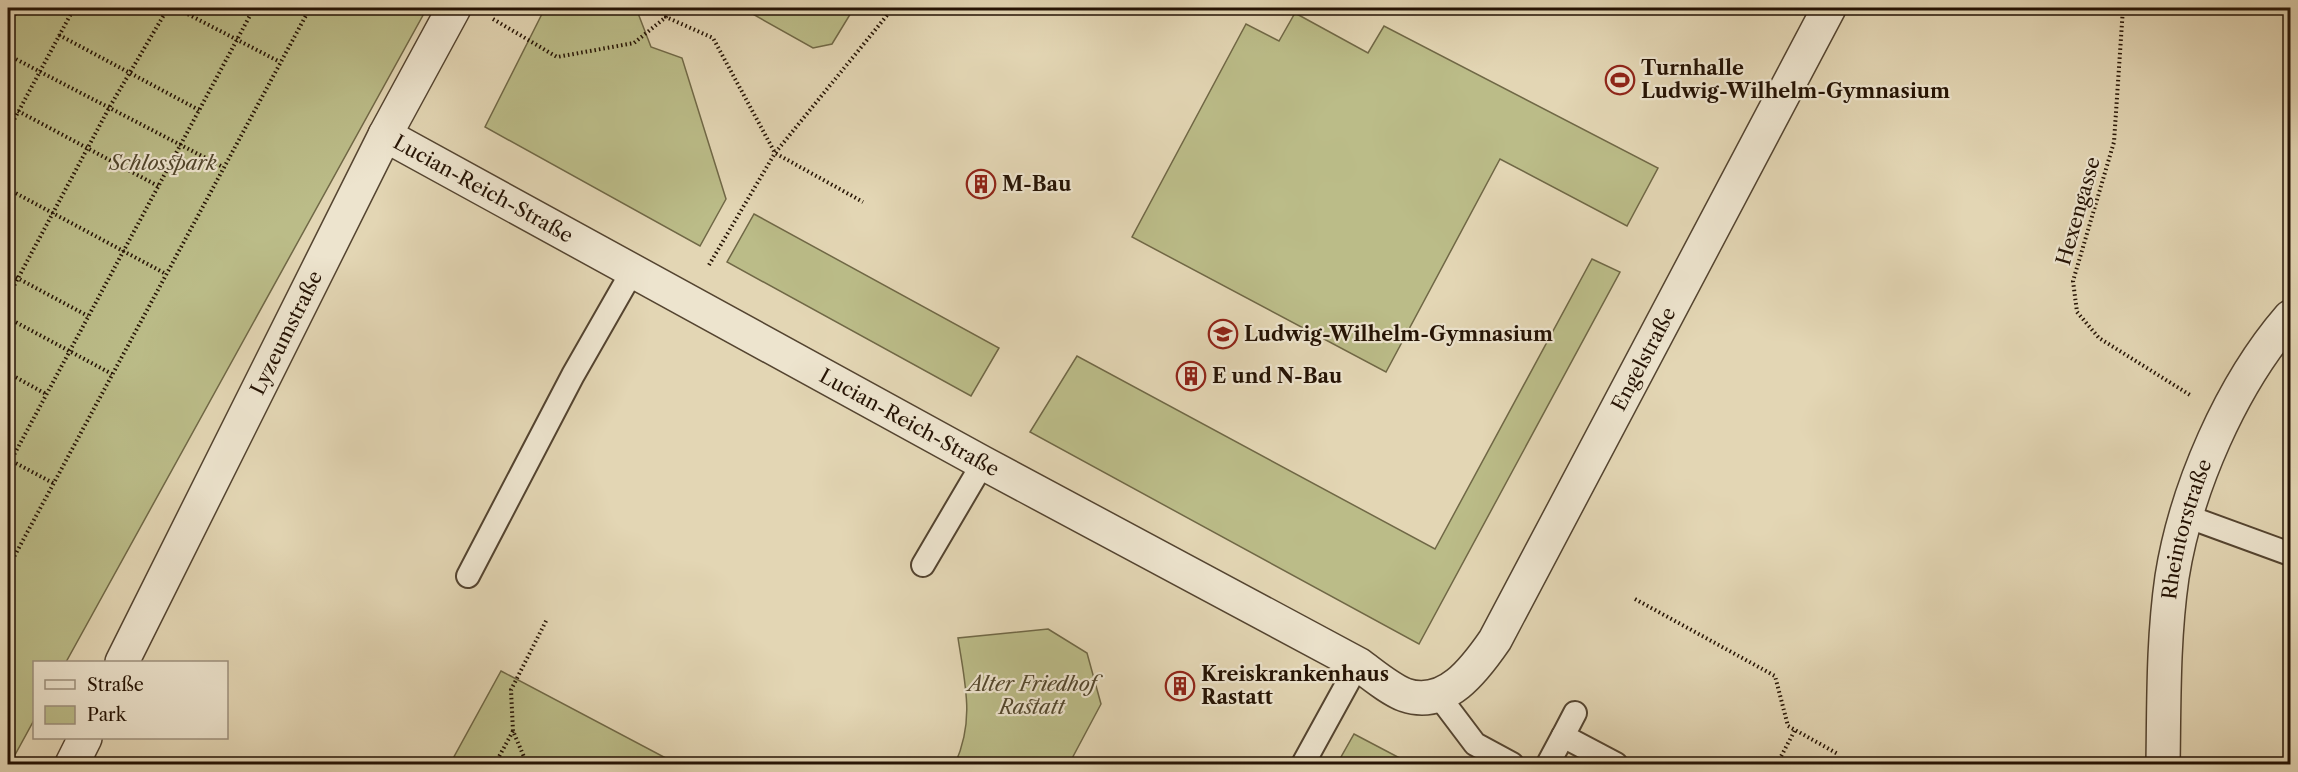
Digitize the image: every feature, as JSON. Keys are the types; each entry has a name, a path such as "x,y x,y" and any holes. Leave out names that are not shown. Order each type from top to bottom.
{"street":[{"name":"Engelstraße","path":"1438,695 1460,682 1478,665 1495,640 1829,8"},
{"name":"Lyzeumstraße","path":"123,661 385,135 469,10"},
{"name":"Lucian-Reich-Straße","path":"385,135 983,463 1358,664 1405,695 1438,695"},
{"name":"Rheintorstraße","path":"2163,765 2165,648 2173,576 2186,516 2206,461 2226,418 2249,376 2290,317"},
{"path":"72,765 85,739"}],"lane":[{"path":"468,576 573,375 633,270"},
{"path":"923,565 983,463"},
{"path":"2186,516 2290,554"},
{"path":"1303,765 1358,664"},
{"path":"1438,695 1475,744 1512,765"},
{"path":"1548,765 1575,713"},
{"path":"1563,736 1616,765"}],"path":[{"path":"8,27 18,8"},
{"path":"8,131 74,8"},
{"path":"8,297 109,108 168,8"},
{"path":"176,8 280,62"},
{"path":"8,466 9,460 254,8"},
{"path":"8,568 310,8"},
{"path":"469,10 557,57 634,43 666,17 671,8"},
{"path":"688,301 741,207 775,153 893,8"},
{"name":"Hexengasse","path":"2123,8 2114,142 2073,281 2076,312 2100,338 2226,418"},
{"path":"666,17 713,38 775,153 863,202"},
{"path":"59,35 199,110"},
{"path":"8,56 223,167"},
{"path":"18,111 158,186"},
{"path":"8,189 166,273"},
{"path":"8,273 88,316"},
{"path":"8,318 112,374"},
{"path":"8,373 46,394"},
{"path":"9,460 53,483"},
{"path":"1635,599 1775,676 1788,726 1838,754"},
{"path":"527,765 513,731 512,690 547,620"},
{"path":"1777,765 1795,730"},
{"path":"495,765 513,731"}],"green space":[{"name":"Schlosspark","path":"8,8 427,8 67,661 33,661 33,722 8,764"},
{"path":"545,8 636,8 651,47 682,58 726,199 700,246 485,127"},
{"path":"742,8 854,8 832,44 813,48"},
{"path":"1295,13 1368,53 1384,26 1658,168 1627,226 1500,159 1386,372 1132,237 1246,24 1279,41"},
{"path":"754,214 999,348 971,396 727,262"},
{"path":"1592,259 1620,272 1419,644 1030,432 1077,356 1435,549"},
{"name":"Alter Friedhof Rastatt","path":"1048,629 1087,653 1101,704 1069,764 955,764 961,748 967,717 958,638"},
{"path":"501,671 677,764 450,764"},
{"path":"1354,734 1411,764 1337,764"}],"place":[{"name":"Turnhalle Ludwig-Wilhelm-Gymnasium","path":"1620,80"},
{"name":"M-Bau","path":"981,184"},
{"name":"Ludwig-Wilhelm-Gymnasium","path":"1223,334"},
{"name":"E und N-Bau","path":"1191,376"},
{"name":"Kreiskrankenhaus Rastatt","path":"1180,686"}]}
